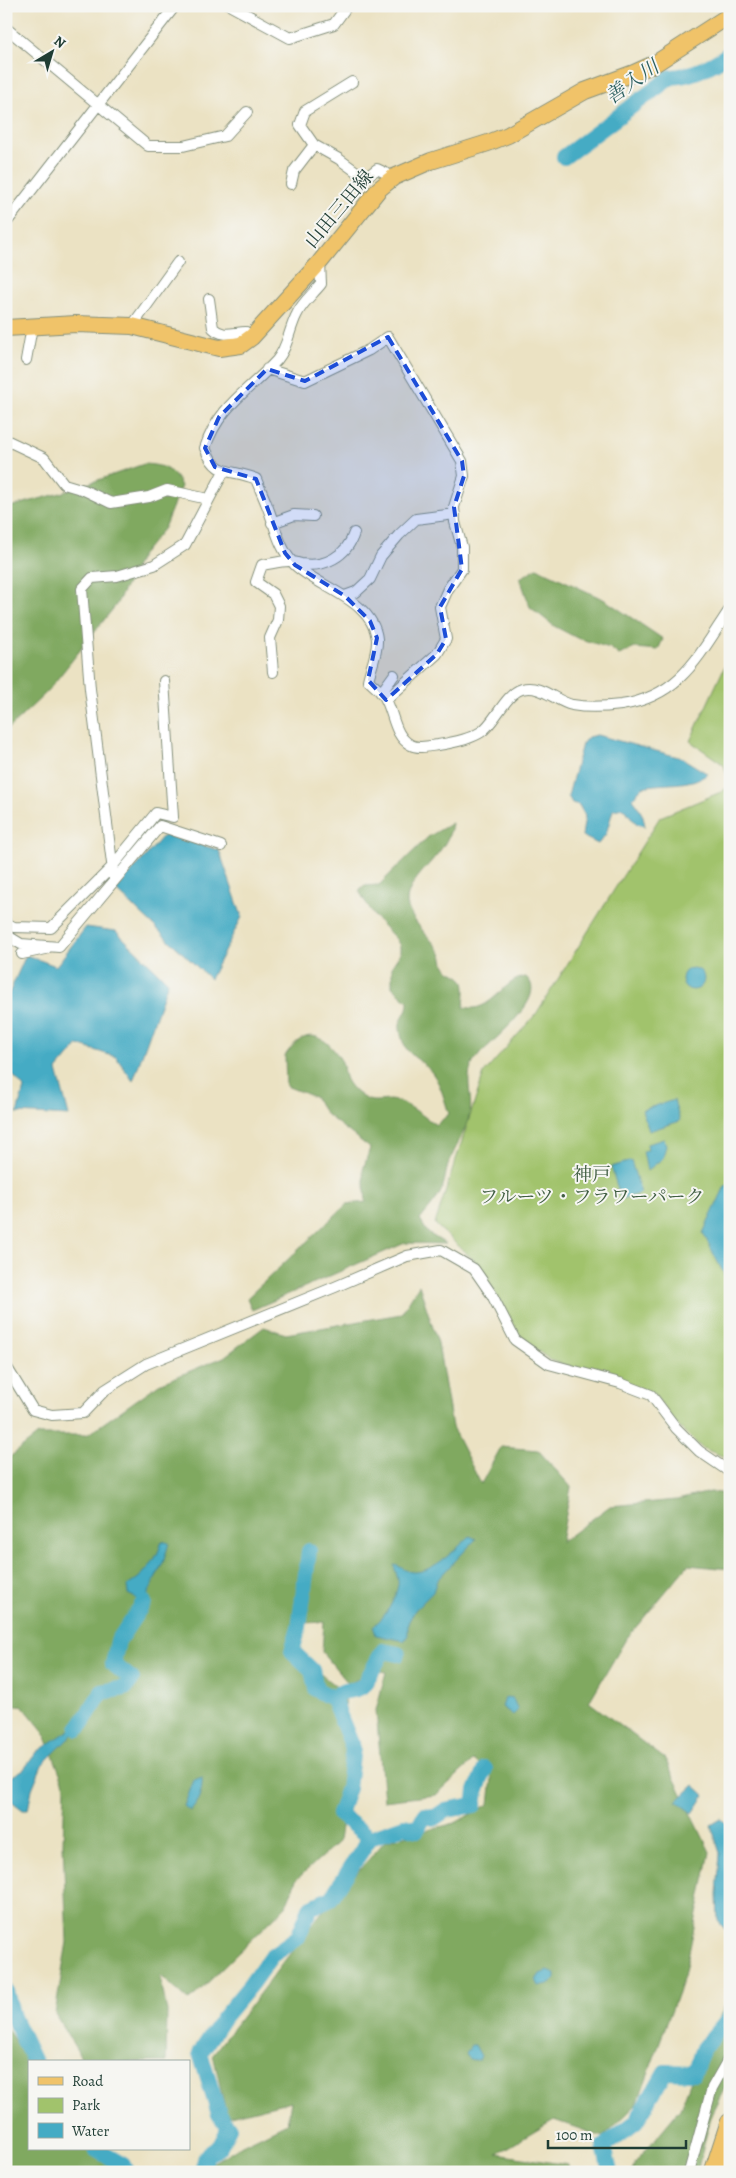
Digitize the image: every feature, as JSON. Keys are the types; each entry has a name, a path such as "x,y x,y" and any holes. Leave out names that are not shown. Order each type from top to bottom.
{"highway":[{"path":"714,2172 730,2123"}],"main road":[{"name":"山田三田線","path":"6,328 76,324 132,326 219,348 241,345 252,337 320,262 379,189 394,176 431,161 508,135 584,91 656,63 730,15"}],"street":[{"path":"6,223 175,6"},
{"path":"231,6 290,38 334,24 347,6"},
{"path":"6,28 148,146 183,146 225,136 247,112"},
{"path":"352,82 305,111 300,125 314,146 339,159 365,178 377,169 394,176"},
{"path":"291,184 294,171 314,146"},
{"path":"132,326 178,262"},
{"path":"320,262 321,284 297,313 285,346 277,359 219,417 210,433 205,448 210,461 224,471 241,473 256,479 285,553 318,583 345,596 370,621 377,638 368,680 383,697 404,740 412,746 427,747 468,738 482,732 515,693 522,689 536,688 570,704 588,707 640,702 657,696 681,678 693,665 730,609"},
{"path":"209,299 212,328 218,333 246,332 252,337"},
{"path":"26,360 32,326"},
{"path":"267,368 305,381 369,350 388,338 462,461 464,476 454,507 462,547 462,569 448,588 440,607 446,639 437,654 383,697"},
{"path":"6,440 44,458 64,484 84,490 111,503 149,497 167,490 208,499"},
{"path":"114,879 111,868 90,690 82,589 92,578 117,576 154,565 185,545 224,471"},
{"path":"345,596 356,592 370,579 382,556 399,535 416,519 455,514"},
{"path":"272,523 294,515 313,516"},
{"path":"273,672 270,638 278,620 279,606 273,594 256,582 262,565 291,560 300,564 324,563 338,557 351,542 354,533"},
{"path":"383,697 394,675"},
{"path":"6,922 14,927 51,928 111,868 156,813 173,817 164,681"},
{"path":"22,954 59,946 160,826 222,846"},
{"path":"6,935 20,944 59,946"},
{"path":"6,1366 34,1410 52,1415 83,1413 105,1390 146,1364 317,1295 407,1256 441,1250 474,1268 492,1295 516,1340 549,1364 620,1382 651,1395 676,1428 699,1451 730,1472"},
{"path":"689,2172 712,2088 730,2056"}],"highlighted area":[{"path":"388,337 462,461 464,476 454,507 462,569 440,607 446,639 437,654 386,700 368,680 377,638 370,621 345,596 295,565 285,553 256,479 215,467 205,448 219,417 267,369 305,381"}],"green space":[{"path":"144,464 157,465 167,469 175,476 181,486 164,528 141,556 116,605 47,692 6,731 6,508 61,493"},
{"path":"537,568 605,600 663,639 658,650 635,648 619,655 610,648 577,638 554,626 530,607 520,578"},
{"path":"730,655 730,785 724,765 690,741"},
{"name":"神戸 フルーツ・フラワーパーク","path":"730,786 730,1459 702,1448 678,1426 653,1393 550,1360 521,1338 479,1265 435,1224 484,1073 536,1014 660,817 721,792"},
{"path":"452,823 444,845 409,891 407,901 411,915 442,955 444,965 463,980 465,990 464,1007 482,1006 510,983 518,979 526,977 532,986 530,997 523,1009 513,1022 479,1055 470,1069 470,1113 461,1138 449,1162 441,1191 435,1202 420,1220 428,1233 446,1244 405,1243 252,1310 247,1298 347,1204 366,1202 363,1170 370,1148 327,1115 314,1097 286,1086 285,1056 292,1046 300,1040 315,1036 329,1044 342,1062 344,1075 348,1083 366,1099 374,1101 392,1100 401,1103 412,1108 436,1125 449,1114 436,1078 428,1068 413,1056 402,1039 400,1025 407,1009 408,1001 392,987 392,966 400,954 400,946 396,939 374,916 359,891 363,886 379,885 428,837"},
{"path":"419,1285 438,1343 452,1427 481,1484 501,1447 538,1450 571,1487 561,1542 610,1506 677,1500 710,1492 730,1494 730,1569 688,1565 626,1639 589,1702 665,1759 710,1852 684,1976 637,2104 603,2137 554,2120 497,2154 568,2165 569,2172 207,2172 207,2166 242,2145 287,2123 291,2101 227,2117 213,2054 322,1912 385,1841 455,1823 489,1804 492,1778 474,1760 436,1795 384,1801 376,1710 386,1672 374,1670 349,1684 322,1652 324,1622 304,1623 297,1655 344,1693 348,1777 339,1841 296,1880 286,1906 189,2001 160,1975 167,2012 166,2060 83,2060 55,2014 67,1942 63,1843 65,1786 44,1732 22,1705 6,1708 6,1460 38,1435 87,1435 159,1384 224,1357 264,1327 286,1334 401,1314"},
{"path":"730,1996 730,2078 712,2113 697,2172 632,2172 635,2163 680,2109 700,2056"},
{"path":"6,2028 29,2060 28,2150 109,2150 122,2159 125,2172 6,2172"}],"water":[{"path":"597,735 682,758 708,774 685,783 642,787 633,798 643,816 645,826 637,824 623,808 613,810 606,834 598,844 582,836 585,816 579,805 572,803 568,796 582,744 588,737"},
{"path":"164,835 219,850 242,917 210,979 116,890"},
{"path":"86,927 116,931 168,982 133,1081 116,1057 78,1045 57,1070 69,1116 17,1113 24,1088 6,1067 6,1000 26,955 56,966"},
{"path":"693,968 703,975 704,979 697,989 693,990 683,983 682,979 689,969"},
{"path":"674,1100 680,1121 649,1131 642,1110"},
{"path":"664,1139 666,1145 663,1158 647,1171 643,1151 648,1150 647,1144"},
{"path":"631,1161 641,1193 621,1199 611,1167"},
{"path":"730,1184 730,1286 703,1233 725,1186"},
{"path":"470,1536 476,1539 437,1580 433,1592 415,1610 408,1623 408,1635 404,1641 376,1635 373,1626 386,1613 397,1591 398,1580 394,1565 408,1571 424,1570 442,1561"},
{"path":"162,1541 169,1543 163,1563 144,1602 128,1594 127,1586 149,1567 157,1555"},
{"path":"505,1698 513,1699 518,1710 513,1715 502,1707"},
{"path":"77,1725 78,1729 42,1765 32,1789 28,1810 23,1810 6,1797 6,1780 24,1769 37,1752"},
{"path":"202,1777 200,1795 190,1811 184,1806 194,1780"},
{"path":"694,1785 705,1795 693,1813 677,1801"},
{"path":"721,1819 730,1825 730,1935 718,1921 717,1894 720,1853 711,1825"},
{"path":"547,1971 555,1974 555,1979 548,1984 539,1986 536,1980 540,1974"},
{"path":"471,2045 475,2045 481,2056 479,2060 469,2059 466,2056 465,2054"}],"waterway":[{"name":"善入川","path":"564,157 671,77 687,75 702,70 730,53"},
{"path":"202,2172 206,2156 220,2146 229,2128 219,2114 200,2053 223,2018 271,1956 298,1937 310,1908 331,1898 370,1838 339,1814 348,1788 353,1748 333,1699 316,1689 312,1670 292,1651 299,1627 309,1551"},
{"path":"78,1729 102,1692 125,1688 132,1679 113,1664 118,1641 144,1602"},
{"path":"333,1699 345,1691 360,1688 364,1685 383,1651 398,1654"},
{"path":"370,1838 404,1826 417,1830 425,1815 434,1818 446,1810 474,1805 476,1791 485,1769"},
{"path":"6,1991 13,2017 33,2060"},
{"path":"610,2172 604,2146 636,2122 665,2072 694,2073 703,2048 730,2017"},
{"path":"97,2150 123,2165 126,2172"}]}
